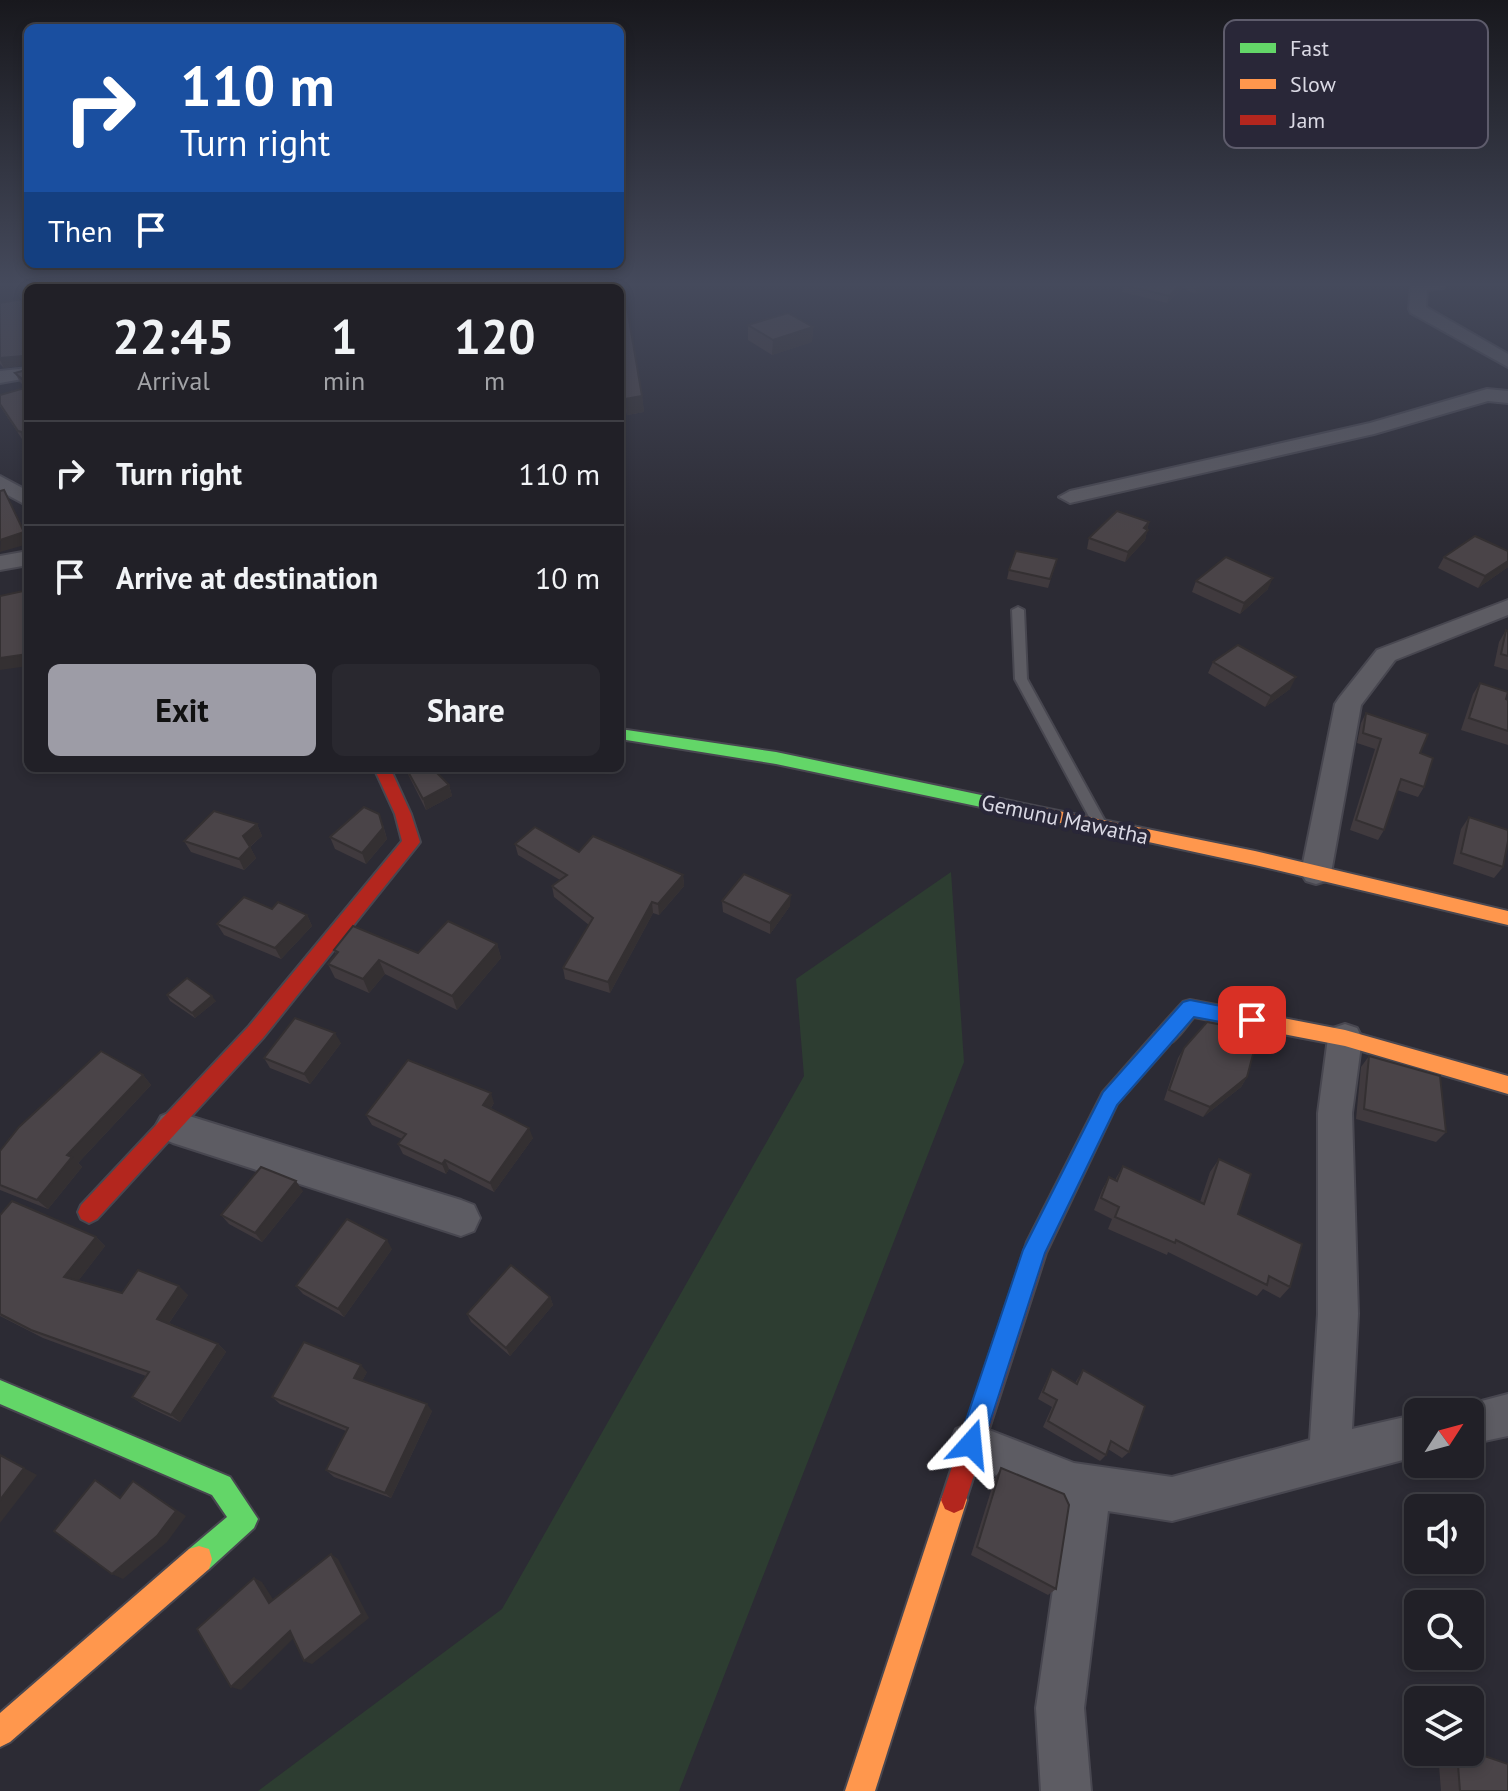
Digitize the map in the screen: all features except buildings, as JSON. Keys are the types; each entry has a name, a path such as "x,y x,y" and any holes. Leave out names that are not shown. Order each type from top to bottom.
{"street":[{"path":"0,377 24,374"},
{"path":"1070,497 1374,428 1487,395 1508,382"},
{"path":"1487,395 1508,397"},
{"path":"0,482 24,497"},
{"path":"0,563 24,559"},
{"path":"1316,873 1348,704 1386,655 1508,607"},
{"name":"Gemunu Mawatha","path":"624,735 776,758 1316,873 1508,918"},
{"path":"89,1212 173,1127 343,933 411,842 403,814 384,772"},
{"path":"860,1791 1035,1250 1110,1098 1190,1008 1345,1038 1508,1085"},
{"path":"1330,1456 1338,1314 1335,1113 1345,1038"},
{"path":"173,1127 461,1218"},
{"path":"0,1392 221,1486 245,1519 0,1732"},
{"path":"1484,1420 1508,1415"},
{"path":"971,1444 1074,1485 1172,1499 1404,1438"},
{"path":"1066,1791 1060,1708 1086,1512 1074,1485"}],"lane":[{"path":"1018,610 1021,679 1101,827"}],"green space":[{"path":"951,872 964,1062 679,1791 258,1791 502,1609 804,1076 796,979"}],"traffic: fast":[{"path":"624,735 776,758 1034,812"},
{"path":"0,1392 221,1486 245,1519 199,1559"}],"traffic: slow":[{"path":"1034,812 1255,858 1508,918"},
{"path":"1162,1039 1190,1008 1345,1038 1508,1085"},
{"path":"860,1791 954,1500"},
{"path":"0,1732 199,1559"}],"traffic: jam":[{"path":"89,1212 256,1032 411,842 403,814 384,772"},
{"path":"954,1500 1035,1250 1110,1098 1162,1039"}],"route":[{"path":"971,1444 1035,1250 1110,1098 1190,1008 1252,1020"}]}
